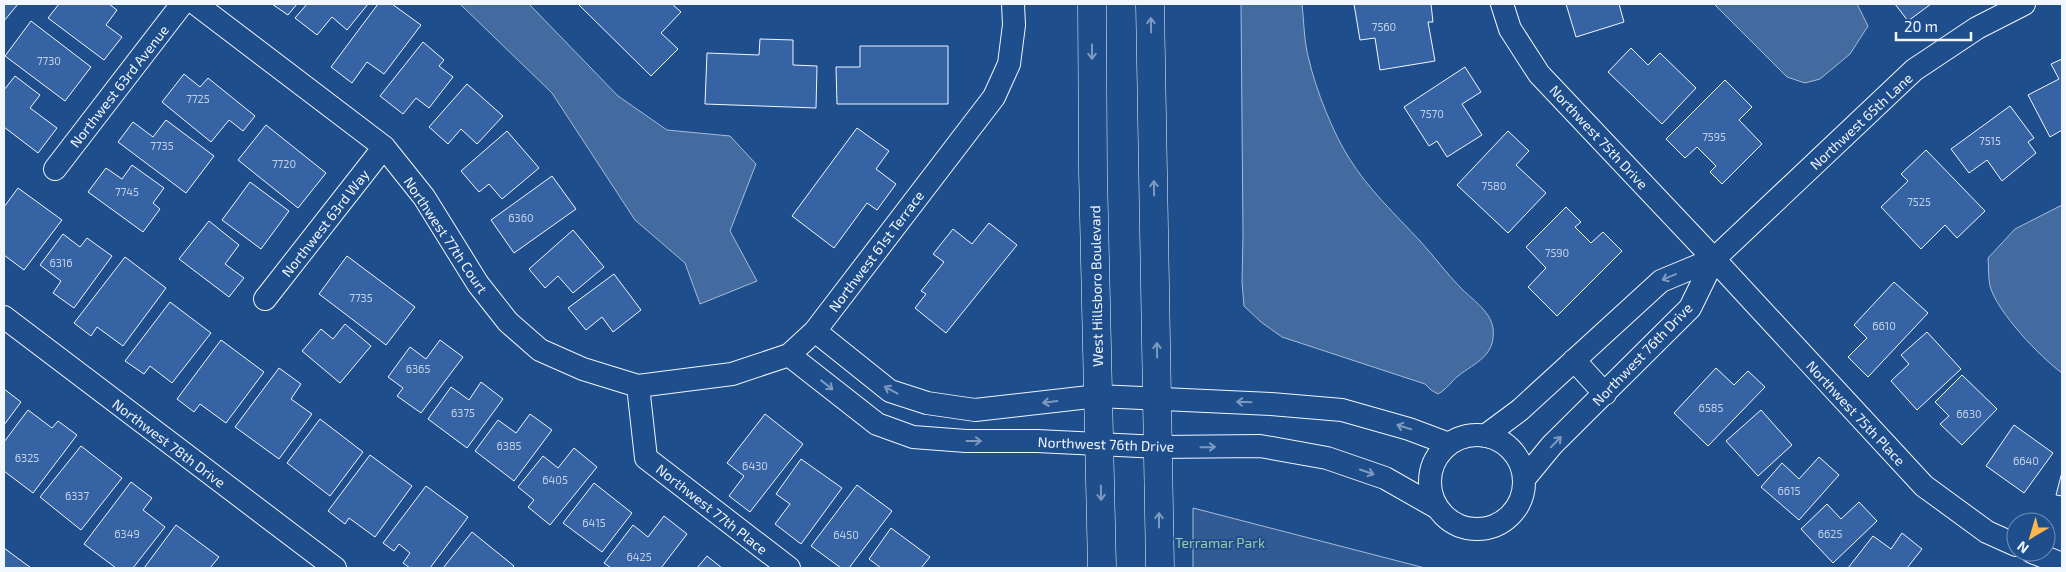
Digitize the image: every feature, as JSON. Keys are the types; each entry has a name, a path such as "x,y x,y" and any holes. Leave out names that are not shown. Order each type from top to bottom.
{"street":[{"name":"Northwest 63rd Avenue","path":"55,169 182,4"},
{"name":"Northwest 77th Court","path":"196,4 384,147 424,196 478,284 508,322 540,350 583,369 638,386"},
{"name":"Northwest 61st Terrace","path":"638,386 732,374 789,355 816,331 994,97 1009,64 1014,25 1013,4"},
{"name":"West Hillsboro Boulevard","path":"1092,4 1093,182 1102,568"},
{"path":"1150,4 1160,568"},
{"name":"Northwest 75th Drive","path":"1502,4 1510,29 1539,74 1714,259"},
{"name":"Northwest 65th Lane","path":"1714,259 1914,70 1977,28 2024,4"},
{"name":"Northwest 63rd Way","path":"265,299 384,147"},
{"path":"1485,436 1520,410 1661,281 1714,259"},
{"name":"Northwest 76th Drive","path":"1524,479 1552,445 1690,308 1714,259"},
{"name":"Northwest 75th Place","path":"1714,259 1924,486 1987,532 2006,541"},
{"name":"Northwest 78th Drive","path":"4,317 335,568"},
{"path":"816,331 890,392 927,403 975,410 1098,396 1272,404 1342,410 1409,429 1450,444"},
{"name":"Northwest 76th Drive","path":"789,355 877,424 913,437 1159,447 1260,446 1327,458 1385,478 1436,507"},
{"path":"1574,360 1605,394"},
{"name":"Northwest 77th Place","path":"638,386 646,458 789,568"},
{"path":"1473,435 1485,436 1500,441 1512,450 1521,464 1524,479 1523,495 1516,509 1506,520 1492,528 1476,530 1460,527 1446,519 1436,507 1431,494 1429,480 1432,466 1439,453 1450,444 1461,438 1473,435"}],"shaded area":[{"path":"460,4 529,4 618,96 667,130 730,136 756,164 730,231 757,281 700,304 685,263 635,220 552,93"},
{"path":"1241,4 1302,4 1306,46 1312,72 1331,124 1343,148 1373,191 1488,316 1493,328 1493,338 1488,352 1438,394 1425,384 1282,337 1261,322 1244,306 1242,282"},
{"path":"1714,4 1857,4 1868,26 1850,54 1820,79 1805,83 1787,77"},
{"path":"2062,205 2062,373 2031,345 2001,308 1990,286 1988,258 2015,229"},
{"name":"Terramar Park","path":"1193,508 1425,568 1193,568"}],"building":[{"path":"4,4 18,4 4,21"},
{"path":"59,4 109,4 117,10 106,25 122,37 104,60 48,18"},
{"path":"272,4 297,4 288,15"},
{"path":"307,4 368,4 347,30 332,17 317,35 295,18"},
{"path":"378,4 392,4 421,25 384,74 367,62 352,83 331,67"},
{"path":"578,4 672,4 681,12 661,33 678,49 651,76"},
{"path":"1354,4 1431,4 1433,22 1428,22 1435,61 1380,70 1375,38 1360,40"},
{"path":"1566,4 1619,4 1624,22 1576,37"},
{"path":"1895,4 1931,4 1908,21"},
{"path":"31,21 91,67 65,101 5,56"},
{"path":"760,39 793,40 793,65 817,66 816,108 705,104 707,53 759,55"},
{"path":"423,42 444,60 439,66 453,77 429,108 416,98 403,114 380,96"},
{"path":"860,46 948,46 948,104 837,104 836,67 860,67"},
{"path":"1631,48 1648,65 1660,53 1696,88 1662,124 1608,72"},
{"path":"2062,59 2062,130 2050,137 2028,95 2059,79 2051,64"},
{"path":"1465,67 1481,92 1462,104 1482,135 1447,157 1437,141 1429,146 1404,107"},
{"path":"184,74 200,87 208,78 255,116 243,131 229,120 211,142 162,102"},
{"path":"15,76 40,95 30,108 57,128 38,153 4,127 4,90"},
{"path":"1725,80 1752,107 1739,120 1762,144 1722,184 1710,172 1716,166 1697,147 1685,158 1666,139"},
{"path":"467,84 503,116 477,144 461,129 448,144 429,127"},
{"path":"2010,106 2034,138 2028,142 2036,153 2002,181 1987,160 1969,173 1951,149"},
{"path":"166,120 214,156 186,193 118,142 133,122 153,137"},
{"path":"266,125 326,173 298,208 238,160"},
{"path":"857,128 889,151 876,169 896,184 877,210 867,203 834,248 792,216"},
{"path":"507,131 539,168 502,199 489,184 479,192 461,171"},
{"path":"1508,131 1529,151 1516,165 1546,193 1508,233 1457,185"},
{"path":"1926,150 1985,211 1957,238 1945,225 1921,249 1881,207 1908,181 1901,174"},
{"path":"132,165 164,188 153,203 160,209 143,232 88,192 106,168 122,179"},
{"path":"552,176 576,209 514,253 491,220"},
{"path":"250,182 289,211 261,249 222,220"},
{"path":"18,188 62,220 24,270 4,255 4,207"},
{"path":"1566,207 1581,222 1575,227 1591,243 1603,232 1622,251 1557,316 1528,287 1546,268 1526,247"},
{"path":"209,221 239,245 225,264 244,278 229,297 179,259"},
{"path":"989,223 1017,245 946,333 915,308 926,294 921,291 944,262 933,254 953,229 972,244"},
{"path":"573,230 604,267 573,293 558,276 545,288 529,269"},
{"path":"63,234 80,247 87,238 112,256 74,308 53,293 61,281 40,265"},
{"path":"347,256 415,307 386,345 319,294"},
{"path":"125,257 166,288 123,346 97,327 91,336 74,323"},
{"path":"614,274 641,310 613,332 602,317 586,330 568,308"},
{"path":"1894,282 1928,313 1868,377 1848,357 1867,338 1854,325"},
{"path":"170,302 211,333 172,383 150,366 144,374 125,361"},
{"path":"345,324 371,346 340,383 302,351 321,329 333,339"},
{"path":"1927,332 1961,369 1917,410 1891,381 1909,364 1901,355"},
{"path":"221,340 264,372 226,423 200,404 194,412 177,399"},
{"path":"440,340 463,357 421,413 397,396 403,388 388,377 410,347 426,359"},
{"path":"279,368 301,384 291,399 312,414 279,459 235,427"},
{"path":"1716,368 1734,385 1748,371 1765,387 1708,446 1674,413"},
{"path":"1962,375 1997,409 1962,445 1940,424 1949,416 1935,402"},
{"path":"481,382 503,399 467,448 428,419 451,387 469,400"},
{"path":"4,389 21,402 4,425"},
{"path":"28,410 52,428 58,421 77,435 33,493 4,471 4,442"},
{"path":"1761,410 1792,445 1758,476 1726,441"},
{"path":"530,414 552,430 514,481 475,451 498,420 516,433"},
{"path":"765,414 803,444 750,512 729,496 744,476 727,463"},
{"path":"320,419 363,452 330,496 287,463"},
{"path":"2014,425 2053,453 2024,493 1986,466"},
{"path":"81,446 122,478 81,530 40,497"},
{"path":"574,448 597,467 550,525 528,507 534,500 518,487 543,456 558,468"},
{"path":"370,455 412,486 375,537 349,518 345,524 328,511"},
{"path":"1819,457 1839,475 1799,520 1761,487 1782,463 1799,479"},
{"path":"801,459 842,488 801,544 775,524 790,504 776,494"},
{"path":"2062,472 2062,496 2056,495"},
{"path":"131,482 152,498 143,510 165,527 133,568 116,568 84,544"},
{"path":"594,483 632,513 602,552 563,523"},
{"path":"857,485 892,511 849,568 841,568 811,546"},
{"path":"426,486 468,517 430,568 410,568 403,563 410,553 399,544 394,551 383,543"},
{"path":"1859,502 1877,521 1833,563 1801,529 1827,504 1841,519"},
{"path":"664,516 687,534 661,568 611,568 604,563 633,525 648,537"},
{"path":"176,525 219,557 210,568 144,568"},
{"path":"891,528 930,557 921,568 881,568 869,559"},
{"path":"472,532 514,566 512,568 443,568"},
{"path":"1902,533 1922,549 1907,568 1848,568 1873,536 1891,549"},
{"path":"4,548 31,568 4,568"},
{"path":"707,556 722,568 697,568"}]}
